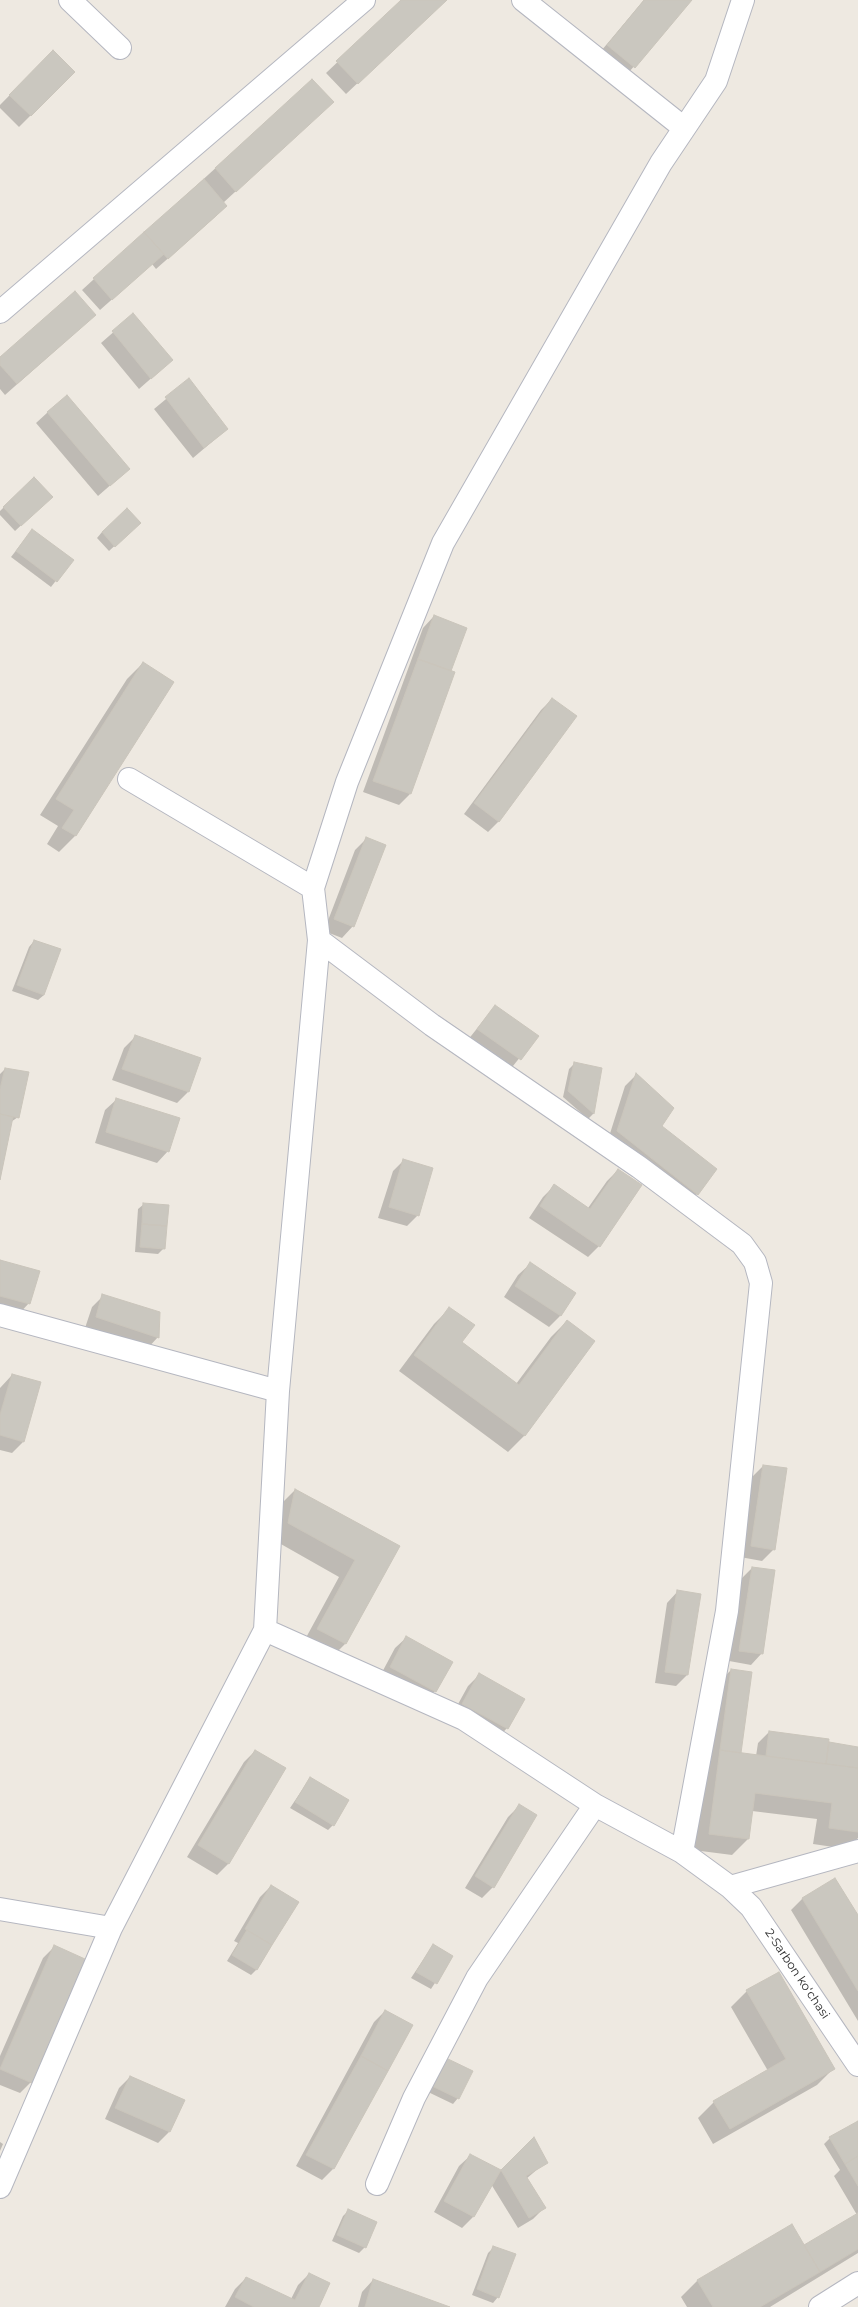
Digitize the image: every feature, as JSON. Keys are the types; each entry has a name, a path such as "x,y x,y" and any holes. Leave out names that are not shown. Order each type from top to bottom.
{"street":[{"path":"70,0 120,48"},
{"path":"0,312 364,0"},
{"path":"523,0 684,128"},
{"path":"0,2187 111,1928 265,1630 278,1391 319,940 313,888 347,782 443,543 661,163 716,81 743,0"},
{"path":"129,779 313,888"},
{"path":"319,940 432,1024 639,1167 742,1244 755,1262 761,1283 727,1611 682,1852"},
{"path":"0,1315 278,1391"},
{"name":"2-Sarbon koʻchasi","path":"265,1630 464,1718 595,1805 682,1852 730,1887 752,1907 858,2065"},
{"path":"377,2184 414,2098 477,1978 595,1805"},
{"path":"730,1887 858,1851"},
{"path":"0,1909 111,1928"},
{"path":"820,2307 858,2283"}],"building":[{"path":"401,0 447,0 358,84 336,61"},
{"path":"644,0 692,0 635,68 607,45"},
{"path":"53,50 75,72 31,116 9,95"},
{"path":"312,79 334,102 236,192 215,168"},
{"path":"204,179 227,206 168,259 144,232"},
{"path":"144,232 164,254 112,300 93,278"},
{"path":"75,291 96,315 17,384 0,365 0,357"},
{"path":"133,313 173,360 151,379 112,331"},
{"path":"189,378 228,429 204,448 165,397"},
{"path":"67,395 130,469 110,486 47,412"},
{"path":"34,477 53,497 21,526 3,507"},
{"path":"127,508 141,523 115,547 102,532"},
{"path":"32,529 74,560 57,582 16,551"},
{"path":"434,615 467,628 451,671 418,659"},
{"path":"418,659 455,672 411,794 373,781"},
{"path":"143,662 174,682 76,836 62,828 74,810 56,799"},
{"path":"552,698 577,716 499,822 474,803"},
{"path":"366,837 386,845 354,927 334,919"},
{"path":"34,940 61,949 44,995 17,985"},
{"path":"495,1005 539,1036 521,1060 477,1029"},
{"path":"135,1035 201,1058 189,1092 122,1069"},
{"path":"574,1062 602,1068 594,1114 568,1091"},
{"path":"5,1068 29,1072 19,1118 0,1114 0,1089"},
{"path":"636,1073 674,1108 662,1126 717,1169 698,1195 617,1131"},
{"path":"116,1098 180,1118 169,1152 106,1132"},
{"path":"0,1114 13,1117 0,1180"},
{"path":"403,1159 433,1168 419,1216 389,1207"},
{"path":"618,1169 642,1185 600,1247 540,1206 554,1184 590,1209"},
{"path":"143,1203 169,1205 167,1226 142,1224"},
{"path":"142,1224 167,1226 165,1249 140,1247"},
{"path":"0,1260 40,1271 30,1304 0,1296"},
{"path":"530,1262 576,1293 561,1316 515,1286"},
{"path":"102,1294 160,1312 159,1338 96,1317"},
{"path":"449,1307 475,1325 462,1342 519,1385 567,1320 595,1341 525,1436 414,1355"},
{"path":"12,1374 41,1382 24,1442 0,1435 0,1415"},
{"path":"763,1465 787,1468 775,1550 751,1546"},
{"path":"295,1489 400,1546 346,1644 317,1629 355,1560 288,1523"},
{"path":"752,1567 775,1570 763,1654 739,1651"},
{"path":"677,1590 701,1594 688,1675 665,1672"},
{"path":"406,1636 453,1662 436,1692 390,1667"},
{"path":"731,1669 752,1672 741,1753 720,1750"},
{"path":"479,1673 525,1699 508,1729 462,1704"},
{"path":"769,1731 829,1739 826,1764 766,1756"},
{"path":"829,1742 858,1747 858,1768 826,1764"},
{"path":"255,1750 286,1768 229,1864 198,1845"},
{"path":"720,1750 858,1768 858,1832 829,1828 832,1803 755,1793 749,1839 709,1834"},
{"path":"310,1777 349,1800 334,1826 295,1802"},
{"path":"519,1804 537,1815 494,1888 475,1876"},
{"path":"835,1878 858,1915 858,1991 802,1898"},
{"path":"271,1885 299,1902 272,1945 245,1929"},
{"path":"247,1930 272,1945 257,1970 232,1955"},
{"path":"433,1944 453,1956 437,1984 416,1972"},
{"path":"54,1945 85,1959 32,2083 0,2069"},
{"path":"779,1972 835,2069 730,2129 713,2101 786,2059 746,1990"},
{"path":"385,2010 413,2025 388,2071 361,2056"},
{"path":"361,2056 388,2071 334,2169 306,2155"},
{"path":"446,2058 473,2071 459,2099 432,2086"},
{"path":"130,2076 185,2100 170,2132 115,2108"},
{"path":"858,2121 858,2156 845,2164 829,2137"},
{"path":"534,2137 548,2163 526,2176 546,2208 529,2218 501,2170"},
{"path":"470,2154 501,2170 474,2217 444,2201"},
{"path":"858,2156 858,2186 845,2164"},
{"path":"348,2209 377,2222 366,2248 337,2235"},
{"path":"858,2213 858,2249 820,2272 804,2245"},
{"path":"792,2224 820,2272 760,2307 713,2307 697,2280"},
{"path":"493,2246 516,2254 499,2298 477,2289"},
{"path":"309,2273 330,2283 319,2307 254,2307 235,2297 246,2277 295,2300"},
{"path":"373,2279 450,2307 365,2307"}]}
